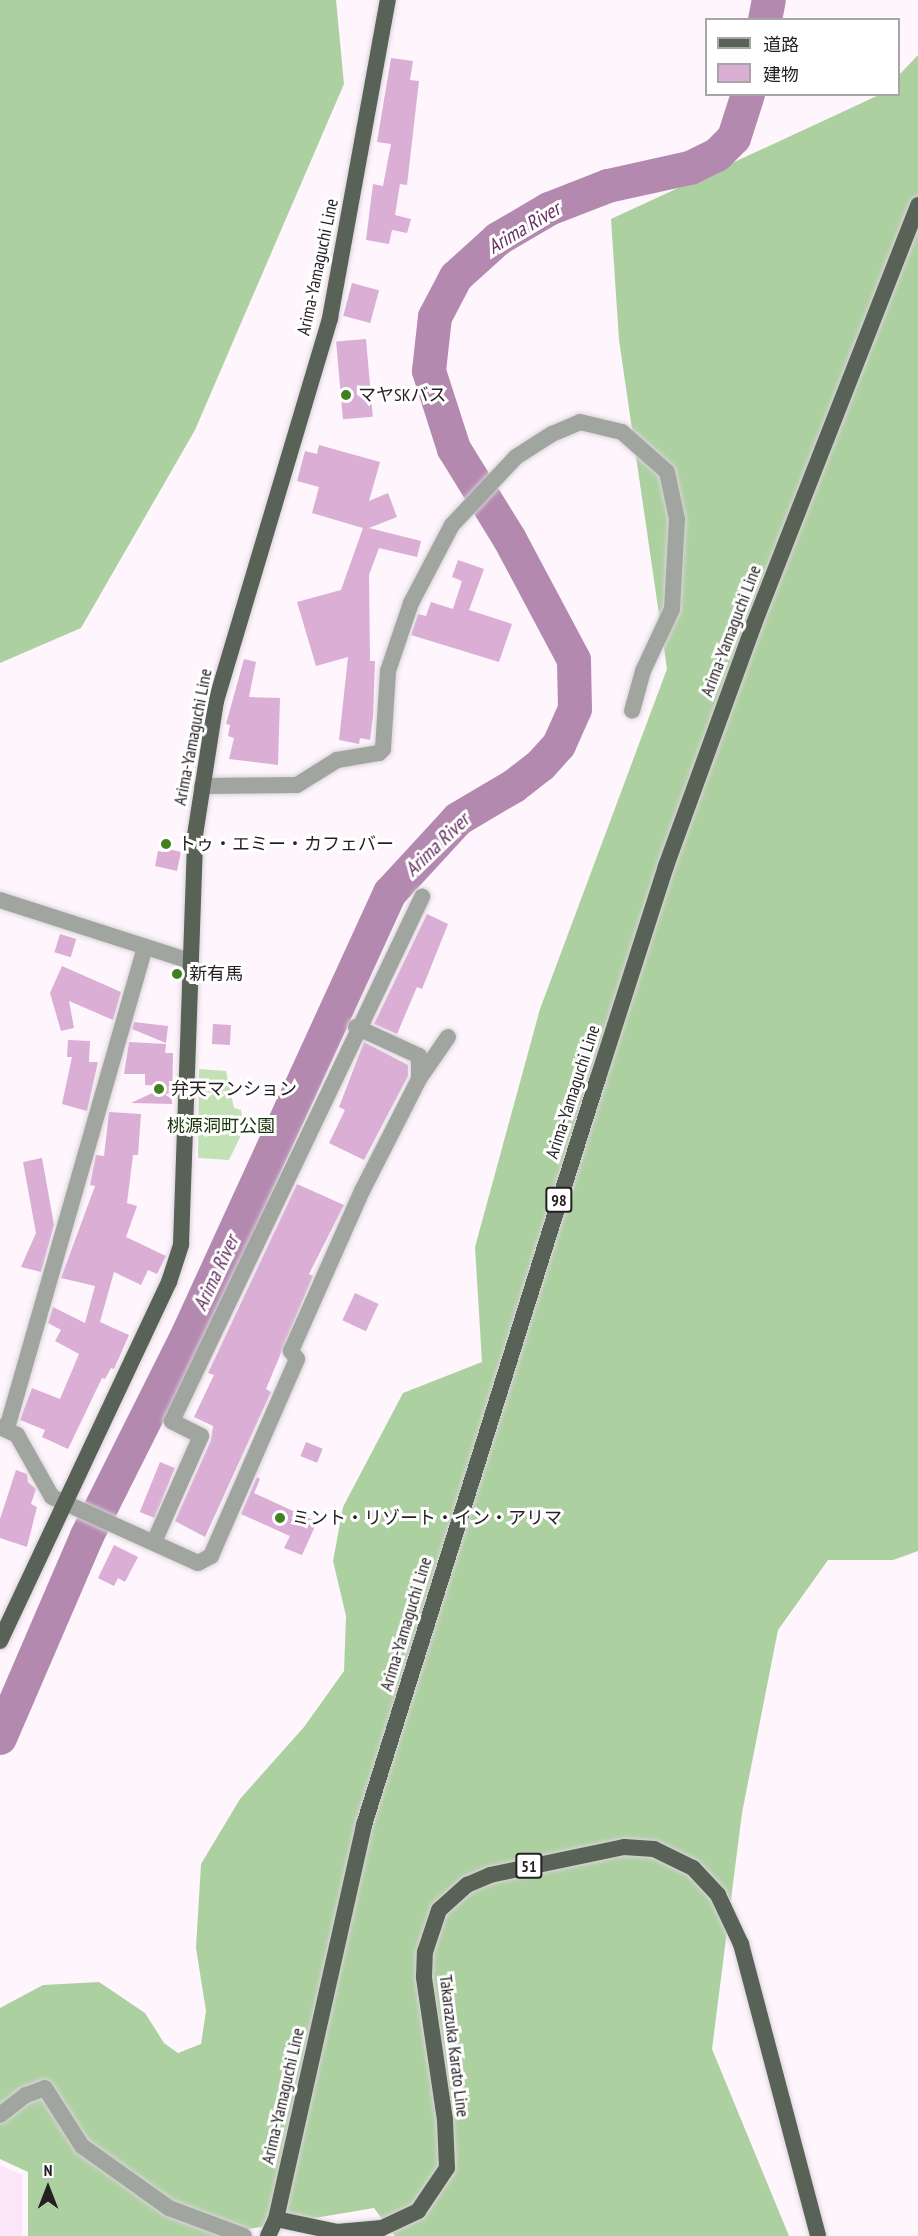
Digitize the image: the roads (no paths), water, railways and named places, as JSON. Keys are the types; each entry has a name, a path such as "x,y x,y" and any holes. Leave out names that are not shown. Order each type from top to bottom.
{"main road":[{"name":"Arima-Yamaguchi Line","path":"0,1641 72,1506 169,1282 181,1244 195,835 216,701 332,309 388,0"},
{"name":"Arima-Yamaguchi Line","path":"276,2219 364,1825 601,1067 666,866 750,635 918,205"},
{"name":"Takarazuka Karato Line","path":"276,2219 337,2232 382,2228 418,2211 447,2168 445,2120 424,1977 425,1952 439,1910 467,1886 490,1875 624,1847 654,1849 693,1868 718,1895 741,1944 818,2236"},
{"path":"268,2236 276,2219"}],"street":[{"path":"202,786 297,785 337,760 379,753 383,749 388,671 411,603 452,525 516,457 552,434 580,422 622,432 667,472 677,519 672,609 643,671 632,711"},
{"path":"154,1542 201,1436 172,1421 356,1028 422,897"},
{"path":"0,900 189,961"},
{"path":"145,947 4,1427 17,1435 41,1484 52,1497 198,1563 211,1556 297,1359 291,1351 362,1191 419,1079 448,1037"},
{"path":"356,1028 419,1056 419,1079"},
{"path":"0,2115 26,2095 45,2088 82,2146 169,2208 244,2236"}],"waterway":[{"name":"Arima River","path":"765,18 769,0"},
{"name":"Arima River","path":"0,1738 87,1536 188,1334 390,893 458,819 514,786 541,765 559,745 575,709 574,660 509,538 454,449 429,371 435,317 456,277 498,239 549,209 608,186 690,168 717,155 734,138 747,96"}],"place":[{"name":"マヤSKバス","path":"346,395"},
{"name":"トゥ・エミー・カフェバー","path":"166,844"},
{"name":"新有馬","path":"177,974"},
{"name":"弁天マンション","path":"159,1089"},
{"name":"ミント・リゾート・イン・アリマ","path":"280,1518"}],"park label":[{"name":"桃源洞町公園","path":"221,1126"}]}
